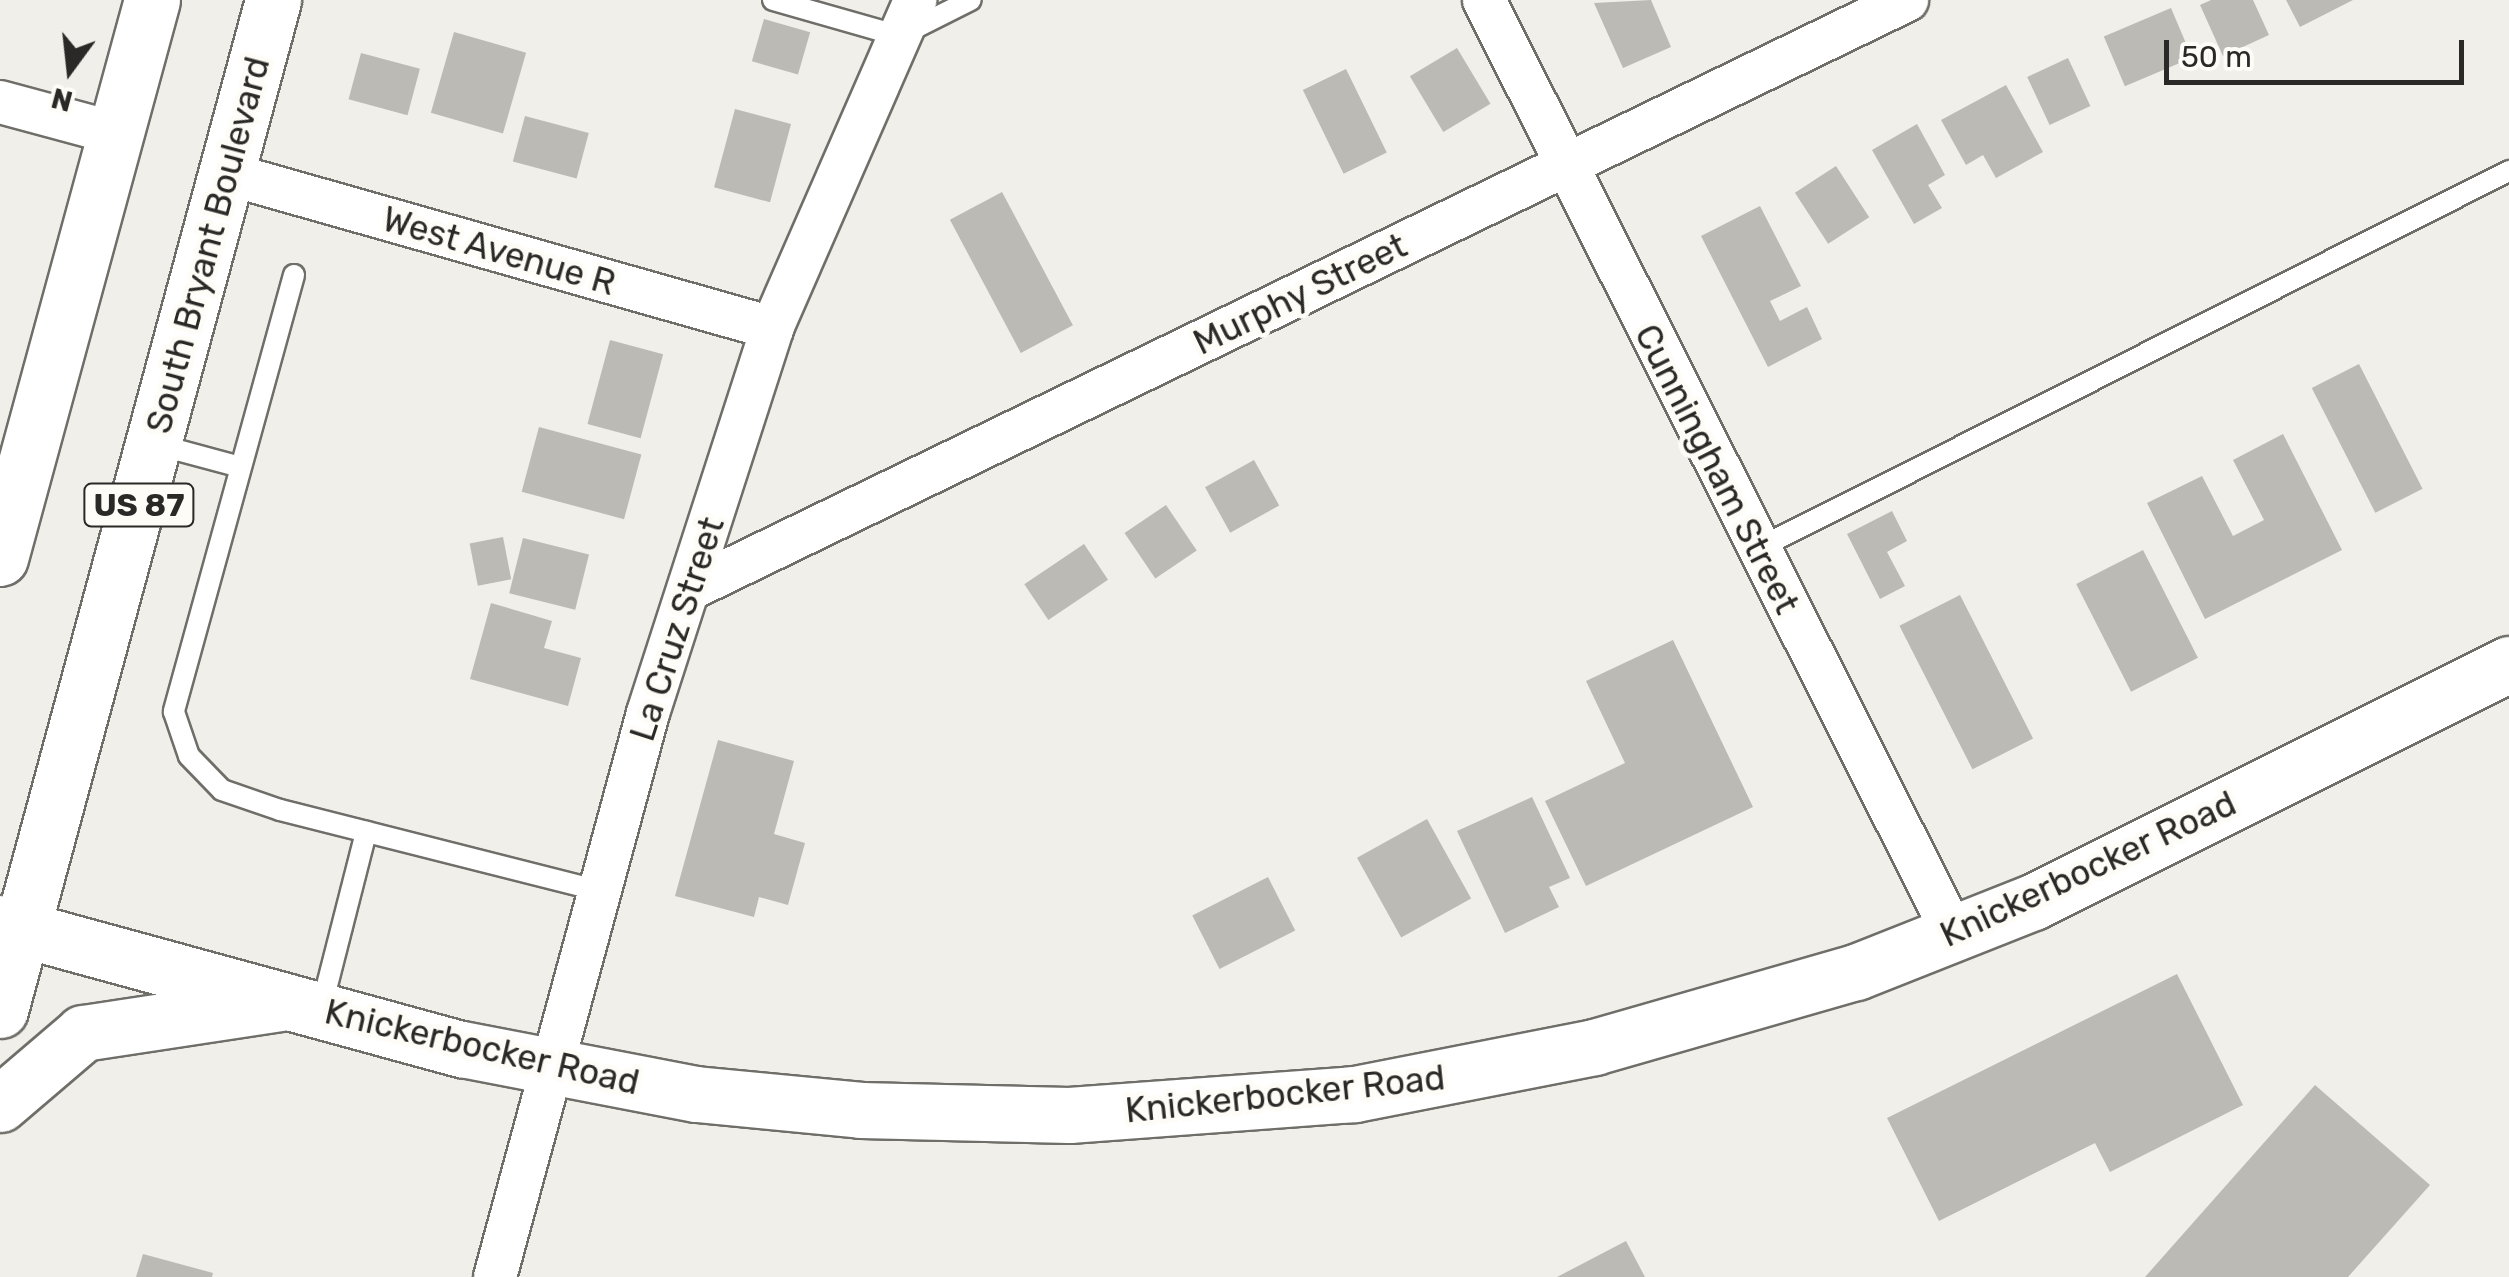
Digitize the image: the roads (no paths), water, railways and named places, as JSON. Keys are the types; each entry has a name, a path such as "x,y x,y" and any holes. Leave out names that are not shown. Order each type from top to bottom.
{"main road":[{"path":"0,558 9,493 152,0"},
{"name":"South Bryant Boulevard","path":"0,1010 12,926 155,444 273,0"},
{"name":"Knickerbocker Road","path":"12,926 552,1069 860,1110 1070,1115 1266,1102 1426,1082 1594,1047 1954,935 2509,664"},
{"path":"0,1104 83,1033 305,1006"}],"street":[{"name":"Cunningham Street","path":"1484,0 1564,167 1954,935"},
{"name":"Murphy Street","path":"692,588 1907,0"},
{"name":"La Cruz Street","path":"495,1277 648,713 692,588 772,328 907,18"},
{"path":"0,102 115,134"},
{"name":"West Avenue R","path":"225,173 772,328"}],"lane":[{"path":"773,0 907,18 971,0"},
{"path":"1758,548 2509,171"},
{"path":"294,275 174,712 189,756 222,790 366,832 600,891"},
{"path":"155,444 240,468"},
{"path":"305,1006 366,832"}]}
